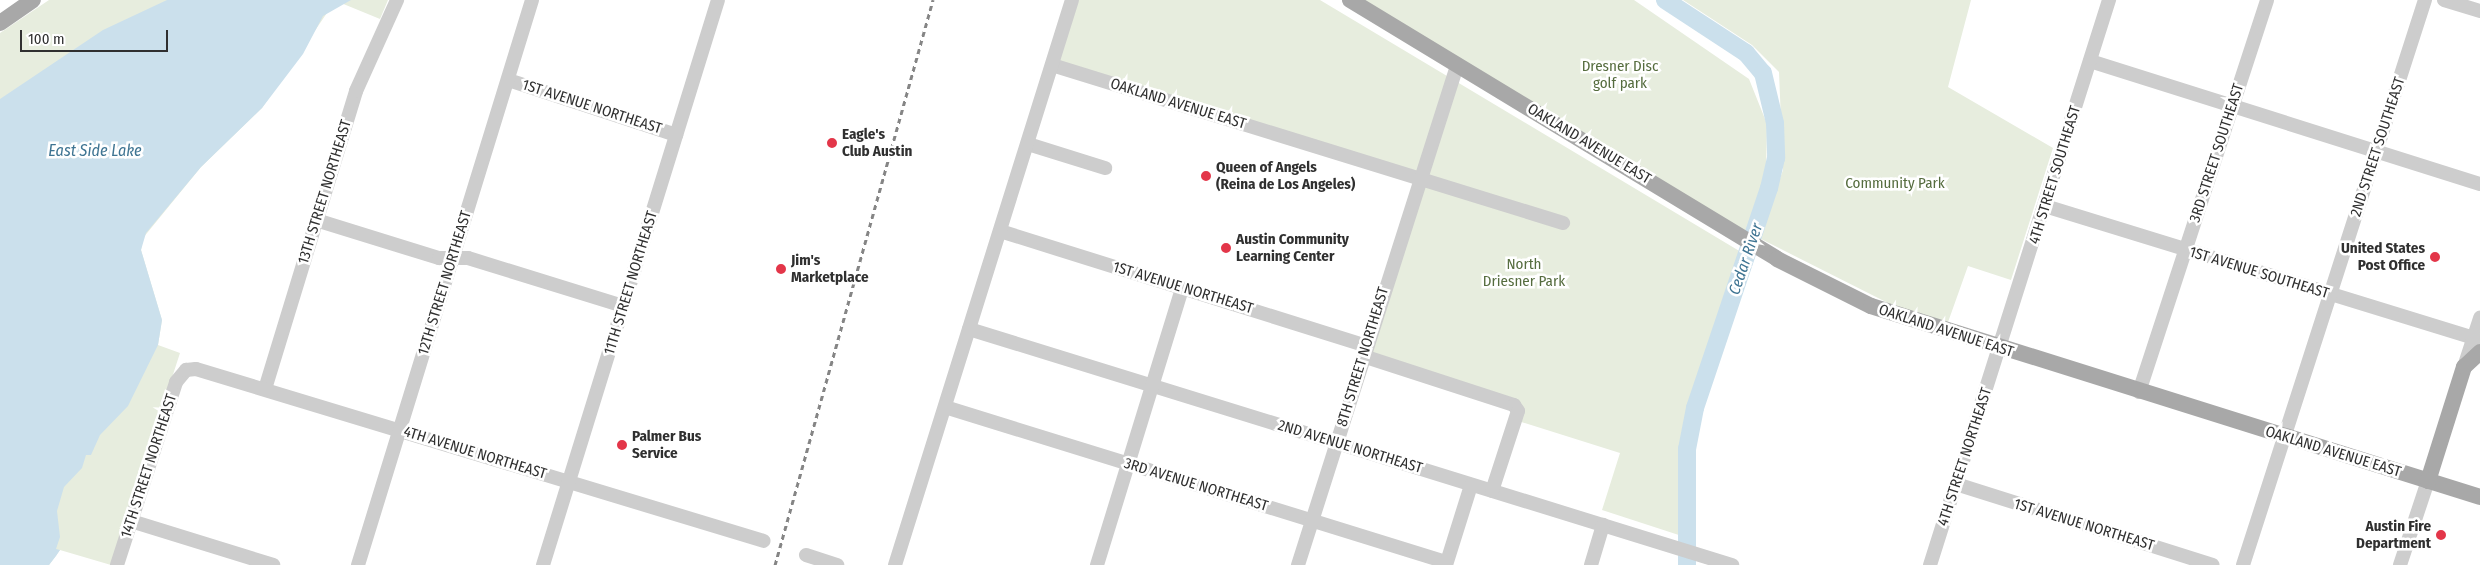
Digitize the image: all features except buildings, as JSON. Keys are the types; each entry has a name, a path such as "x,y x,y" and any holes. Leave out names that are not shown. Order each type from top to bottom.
{"main road":[{"path":"0,23 34,0"},
{"name":"OAKLAND AVENUE EAST","path":"1350,0 1777,258 1871,306 2000,349 2480,497"},
{"path":"2428,481 2464,367 2478,344"}],"street":[{"name":"13TH STREET NORTHEAST","path":"265,389 356,91 397,0"},
{"name":"12TH STREET NORTHEAST","path":"358,565 532,0"},
{"name":"11TH STREET NORTHEAST","path":"543,565 718,0"},
{"path":"895,565 1072,0"},
{"name":"4TH STREET SOUTHEAST","path":"2000,349 2109,0"},
{"name":"3RD STREET SOUTHEAST","path":"2139,392 2267,0"},
{"name":"2ND STREET SOUTHEAST","path":"2243,565 2425,0"},
{"path":"2444,0 2480,12"},
{"path":"2090,61 2480,184"},
{"name":"OAKLAND AVENUE EAST","path":"1052,65 1563,223"},
{"name":"8TH STREET NORTHEAST","path":"1298,565 1419,178 1457,66"},
{"name":"1ST AVENUE NORTHEAST","path":"508,80 676,135"},
{"path":"1028,144 1104,168"},
{"name":"1ST AVENUE SOUTHEAST","path":"2045,206 2330,295 2478,344"},
{"path":"316,220 439,258 453,258 623,306"},
{"name":"1ST AVENUE NORTHEAST","path":"1000,231 1182,288 1507,402 1518,411 1492,491"},
{"path":"1096,565 1182,288"},
{"path":"2478,344 2480,318"},
{"name":"2ND AVENUE NORTHEAST","path":"969,329 1732,565"},
{"name":"4TH STREET NORTHEAST","path":"1930,565 2000,349"},
{"name":"4TH AVENUE NORTHEAST","path":"186,370 204,370 764,541"},
{"name":"14TH STREET NORTHEAST","path":"117,565 176,382 186,370"},
{"name":"3RD AVENUE NORTHEAST","path":"945,408 1312,520 1446,564"},
{"path":"2400,565 2428,481"},
{"name":"1ST AVENUE NORTHEAST","path":"1956,484 2213,565"},
{"path":"1446,564 1471,485"},
{"path":"131,521 264,564"},
{"path":"1590,565 1603,525"},
{"path":"806,555 837,565"}],"green space":[{"name":"East Side Lake","path":"49,0 388,0 380,19 341,3 329,10 262,108 201,167 143,238 141,250 162,320 158,345 180,353 111,565 60,550 49,565 0,565 0,33"},
{"name":"North Driesner Park","path":"1072,0 1320,0 1746,255 1695,408 1687,449 1688,538 1602,510 1620,453 1515,420 1518,411 1363,356 1419,178 1052,65"},
{"name":"Dresner Disc golf park","path":"1360,0 1634,0 1749,79 1767,124 1766,174 1748,233"},
{"name":"Community Park","path":"1683,0 1971,0 1948,87 2053,148 2011,280 1968,266 1947,325 1890,304 1759,238 1783,170 1779,72 1752,45"}],"water":[{"name":"East Side Lake","path":"167,0 351,0 323,16 303,54 262,108 201,167 146,233 141,250 162,320 158,345 128,406 100,435 91,455 86,455 82,468 64,487 57,511 60,537 56,549 60,550 56,556 49,565 0,565 0,99 103,30"}],"waterway":[{"name":"Cedar River","path":"1665,0 1746,53 1763,73 1775,123 1776,158 1769,188 1695,408 1687,449 1687,565"}],"railway":[{"path":"775,565 933,0"}],"place":[{"name":"Eagle's Club Austin","path":"832,143"},
{"name":"Queen of Angels (Reina de Los Angeles)","path":"1206,176"},
{"name":"Austin Community Learning Center","path":"1226,248"},
{"name":"United States Post Office","path":"2435,257"},
{"name":"Jim's Marketplace","path":"781,269"},
{"name":"Palmer Bus Service","path":"622,445"},
{"name":"Austin Fire Department","path":"2441,535"}]}
